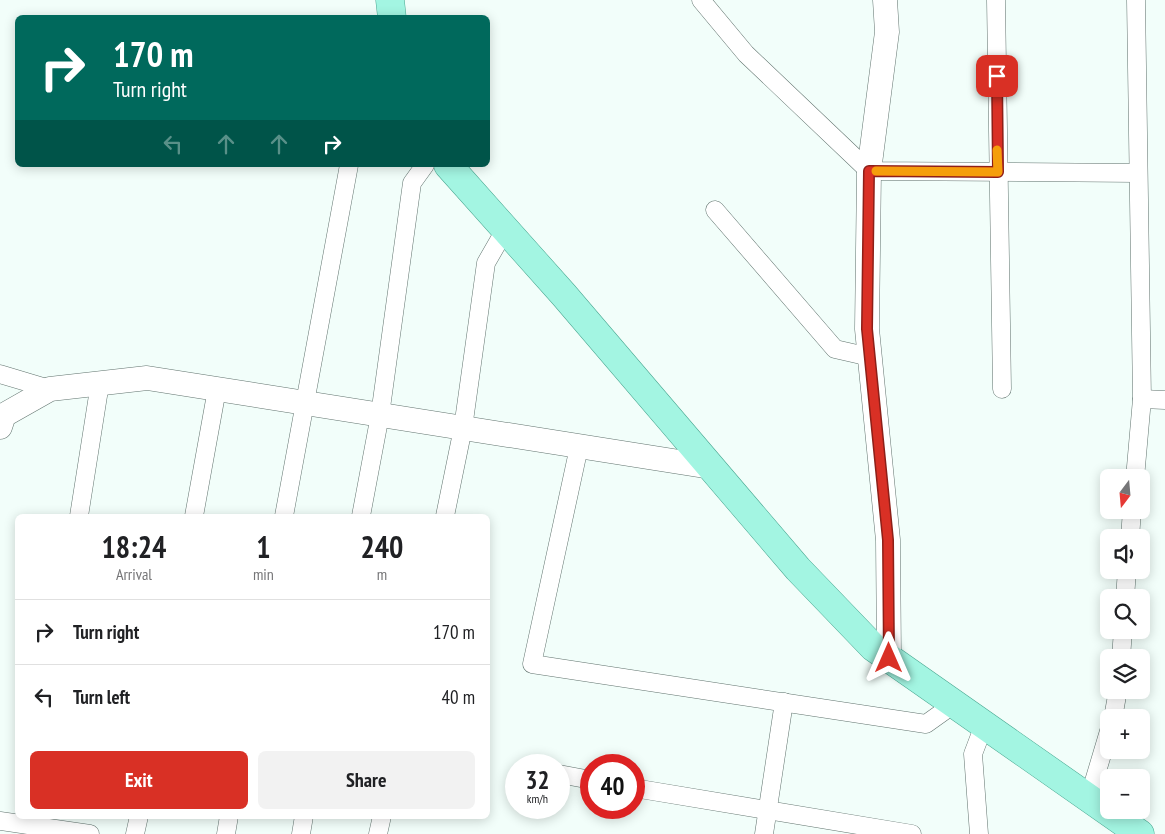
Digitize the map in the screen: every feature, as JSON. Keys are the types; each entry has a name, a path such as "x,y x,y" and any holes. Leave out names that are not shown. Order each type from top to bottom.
{"main road":[{"path":"390,0 392,15"},
{"path":"450,167 798,569 873,647 1140,834"}],"street":[{"path":"701,0 746,54 869,171 1138,173"},
{"path":"885,0 887,32 869,171 867,329 888,540 889,658"},
{"path":"996,0 1002,389"},
{"path":"1136,0 1142,399 1136,469"},
{"path":"284,514 349,167"},
{"path":"360,514 380,415 412,183 424,167"},
{"path":"715,210 835,349 870,357"},
{"path":"445,514 463,428 486,263 506,230"},
{"path":"0,374 50,390"},
{"path":"0,428 4,415 50,390 147,378 711,468"},
{"path":"79,514 100,384"},
{"path":"194,514 217,389"},
{"path":"1142,399 1165,400"},
{"path":"578,447 532,664 926,724 954,704"},
{"path":"764,834 784,702"},
{"path":"979,834 973,754 984,725"},
{"path":"1089,798 1101,759"},
{"path":"645,790 912,834"},
{"path":"135,834 138,819"},
{"path":"226,834 229,819"},
{"path":"301,834 304,819"},
{"path":"378,834 381,819"},
{"path":"0,821 31,821 90,834"}],"slow traffic":[{"path":"876,171 998,172 997,150"}],"route":[{"path":"889,658 888,540 867,329 869,171 998,172 997,76"}]}
